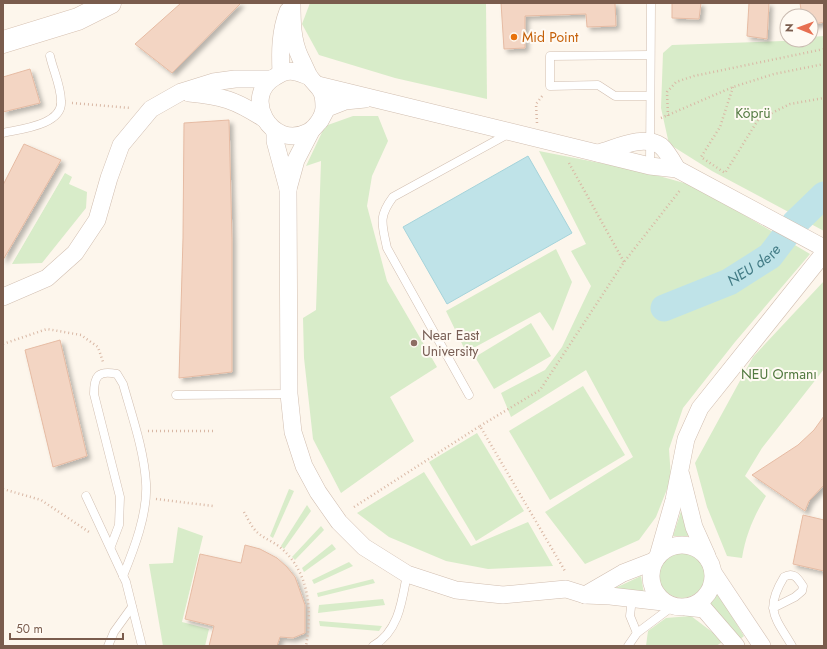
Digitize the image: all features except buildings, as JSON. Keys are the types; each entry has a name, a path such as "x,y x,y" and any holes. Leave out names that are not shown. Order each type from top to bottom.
{"main road":[{"path":"3,42 78,20 110,3"}],"street":[{"path":"263,118 260,103 263,90 276,76 282,27 292,3"},
{"path":"292,3 292,25 299,55 323,95 324,109 296,160 288,189 289,394 294,432 304,466 318,492 340,522 364,547 407,574 456,590 503,595 566,589 585,595 632,598 704,609 736,646"},
{"path":"3,297 47,278 75,253 97,220 109,178 121,145 151,110 181,92 214,82 235,78 276,76 294,71 314,81 375,99 558,142 650,166 677,169 824,248"},
{"path":"181,92 214,95 239,103 263,118 276,132 288,136 302,135 315,126 327,108 345,101 375,99"},
{"path":"276,132 274,141 288,189"},
{"path":"597,153 638,141 650,140 662,147 677,169"},
{"path":"680,469 694,527 711,566 709,592 699,602 674,605 652,587 651,578 674,500 680,469 686,439 700,408 824,253"},
{"path":"585,595 623,573 656,558 665,549 674,545 684,544 693,546 701,551 762,646"}],"lane":[{"path":"650,166 649,96 651,3"},
{"path":"649,96 615,96 598,85 550,86 550,56 650,55"},
{"path":"3,133 46,123 58,113 62,102 50,56"},
{"path":"469,395 387,248 382,224 384,209 394,197 512,131"},
{"path":"110,546 119,525 120,497 94,394 94,382 99,375 106,372 117,374 123,384 136,432 146,483 146,497 135,547 123,576"},
{"path":"176,395 289,394"},
{"path":"86,496 123,576 142,646"},
{"path":"373,646 383,640 393,627 400,609 407,574"},
{"path":"632,598 630,616 637,633"},
{"path":"628,646 637,633 674,605"},
{"path":"108,646 114,632 132,607"},
{"path":"773,608 773,614 792,646"}],"path":[{"path":"668,116 667,92 676,82 694,76 824,49"},
{"path":"649,123 733,87 774,74 824,64"},
{"path":"537,138 536,104 550,86"},
{"path":"733,87 720,127 701,157 725,173 758,120 790,104 824,98"},
{"path":"62,102 151,110"},
{"path":"558,142 624,262"},
{"path":"354,507 480,426 540,390 624,262 682,189"},
{"path":"3,344 47,329 81,335 98,347 106,372"},
{"path":"480,426 565,571"},
{"path":"136,432 214,431"},
{"path":"3,489 42,500 110,546"},
{"path":"146,497 213,506"},
{"path":"244,512 257,532 282,549 295,566 306,585 310,624 306,646"}],"green space":[{"path":"310,3 486,3 487,99 395,78 319,55 302,24"},
{"name":"Köprü","path":"819,36 824,36 824,231 712,171 669,144 661,108 663,53 672,45 779,41 779,48 819,48"},
{"path":"353,116 378,116 388,141 372,176 367,206 387,281 437,367 390,397 414,441 341,493 313,439 304,358 303,318 316,310 321,161 306,166 325,126"},
{"path":"539,151 641,171 695,186 810,254 735,342 683,408 669,449 671,479 656,517 639,540 585,564 545,512 633,457 586,370 511,417 501,393 545,370 562,347 591,286 571,251 586,244"},
{"path":"65,173 72,177 69,184 87,192 86,208 42,263 12,264"},
{"path":"556,249 572,282 553,331 540,312 466,352 446,311"},
{"name":"NEU Ormanı","path":"824,281 824,369 762,448 745,476 766,496 751,526 742,558 727,556 707,507 695,463 753,357"},
{"path":"531,323 551,356 494,389 475,357"},
{"path":"583,386 625,455 550,500 509,431"},
{"path":"477,433 524,511 476,541 429,462"},
{"path":"424,472 471,546 528,522 553,566 488,569 446,561 389,537 357,513"},
{"path":"289,489 294,491 273,538 270,536"},
{"path":"307,505 311,511 284,549 281,546"},
{"path":"682,508 691,536 673,536"},
{"path":"321,526 324,530 295,560 292,557"},
{"path":"178,527 203,536 182,622 209,629 205,646 163,646 149,564 173,563"},
{"path":"332,544 336,549 304,572 302,568"},
{"path":"678,552 686,552 695,556 701,562 705,575 701,588 695,594 686,598 678,598 669,594 663,588 659,579 659,571 663,562 669,556"},
{"path":"349,562 353,566 314,584 312,580"},
{"path":"641,576 644,594 611,590"},
{"path":"373,579 375,583 318,597 317,593"},
{"path":"716,590 744,636 738,641 706,605"},
{"path":"383,599 385,605 318,613 319,605"},
{"path":"691,616 724,641 716,646 646,646 648,631 666,618"},
{"path":"319,621 382,626 379,631 320,626"}],"water":[{"path":"528,156 572,233 447,304 403,227"}],"waterway":[{"name":"NEU dere","path":"664,308 729,282 770,256 795,223 824,195"}],"place":[{"name":"Mid Point","path":"514,37"},
{"name":"Near East University","path":"414,343"}]}
